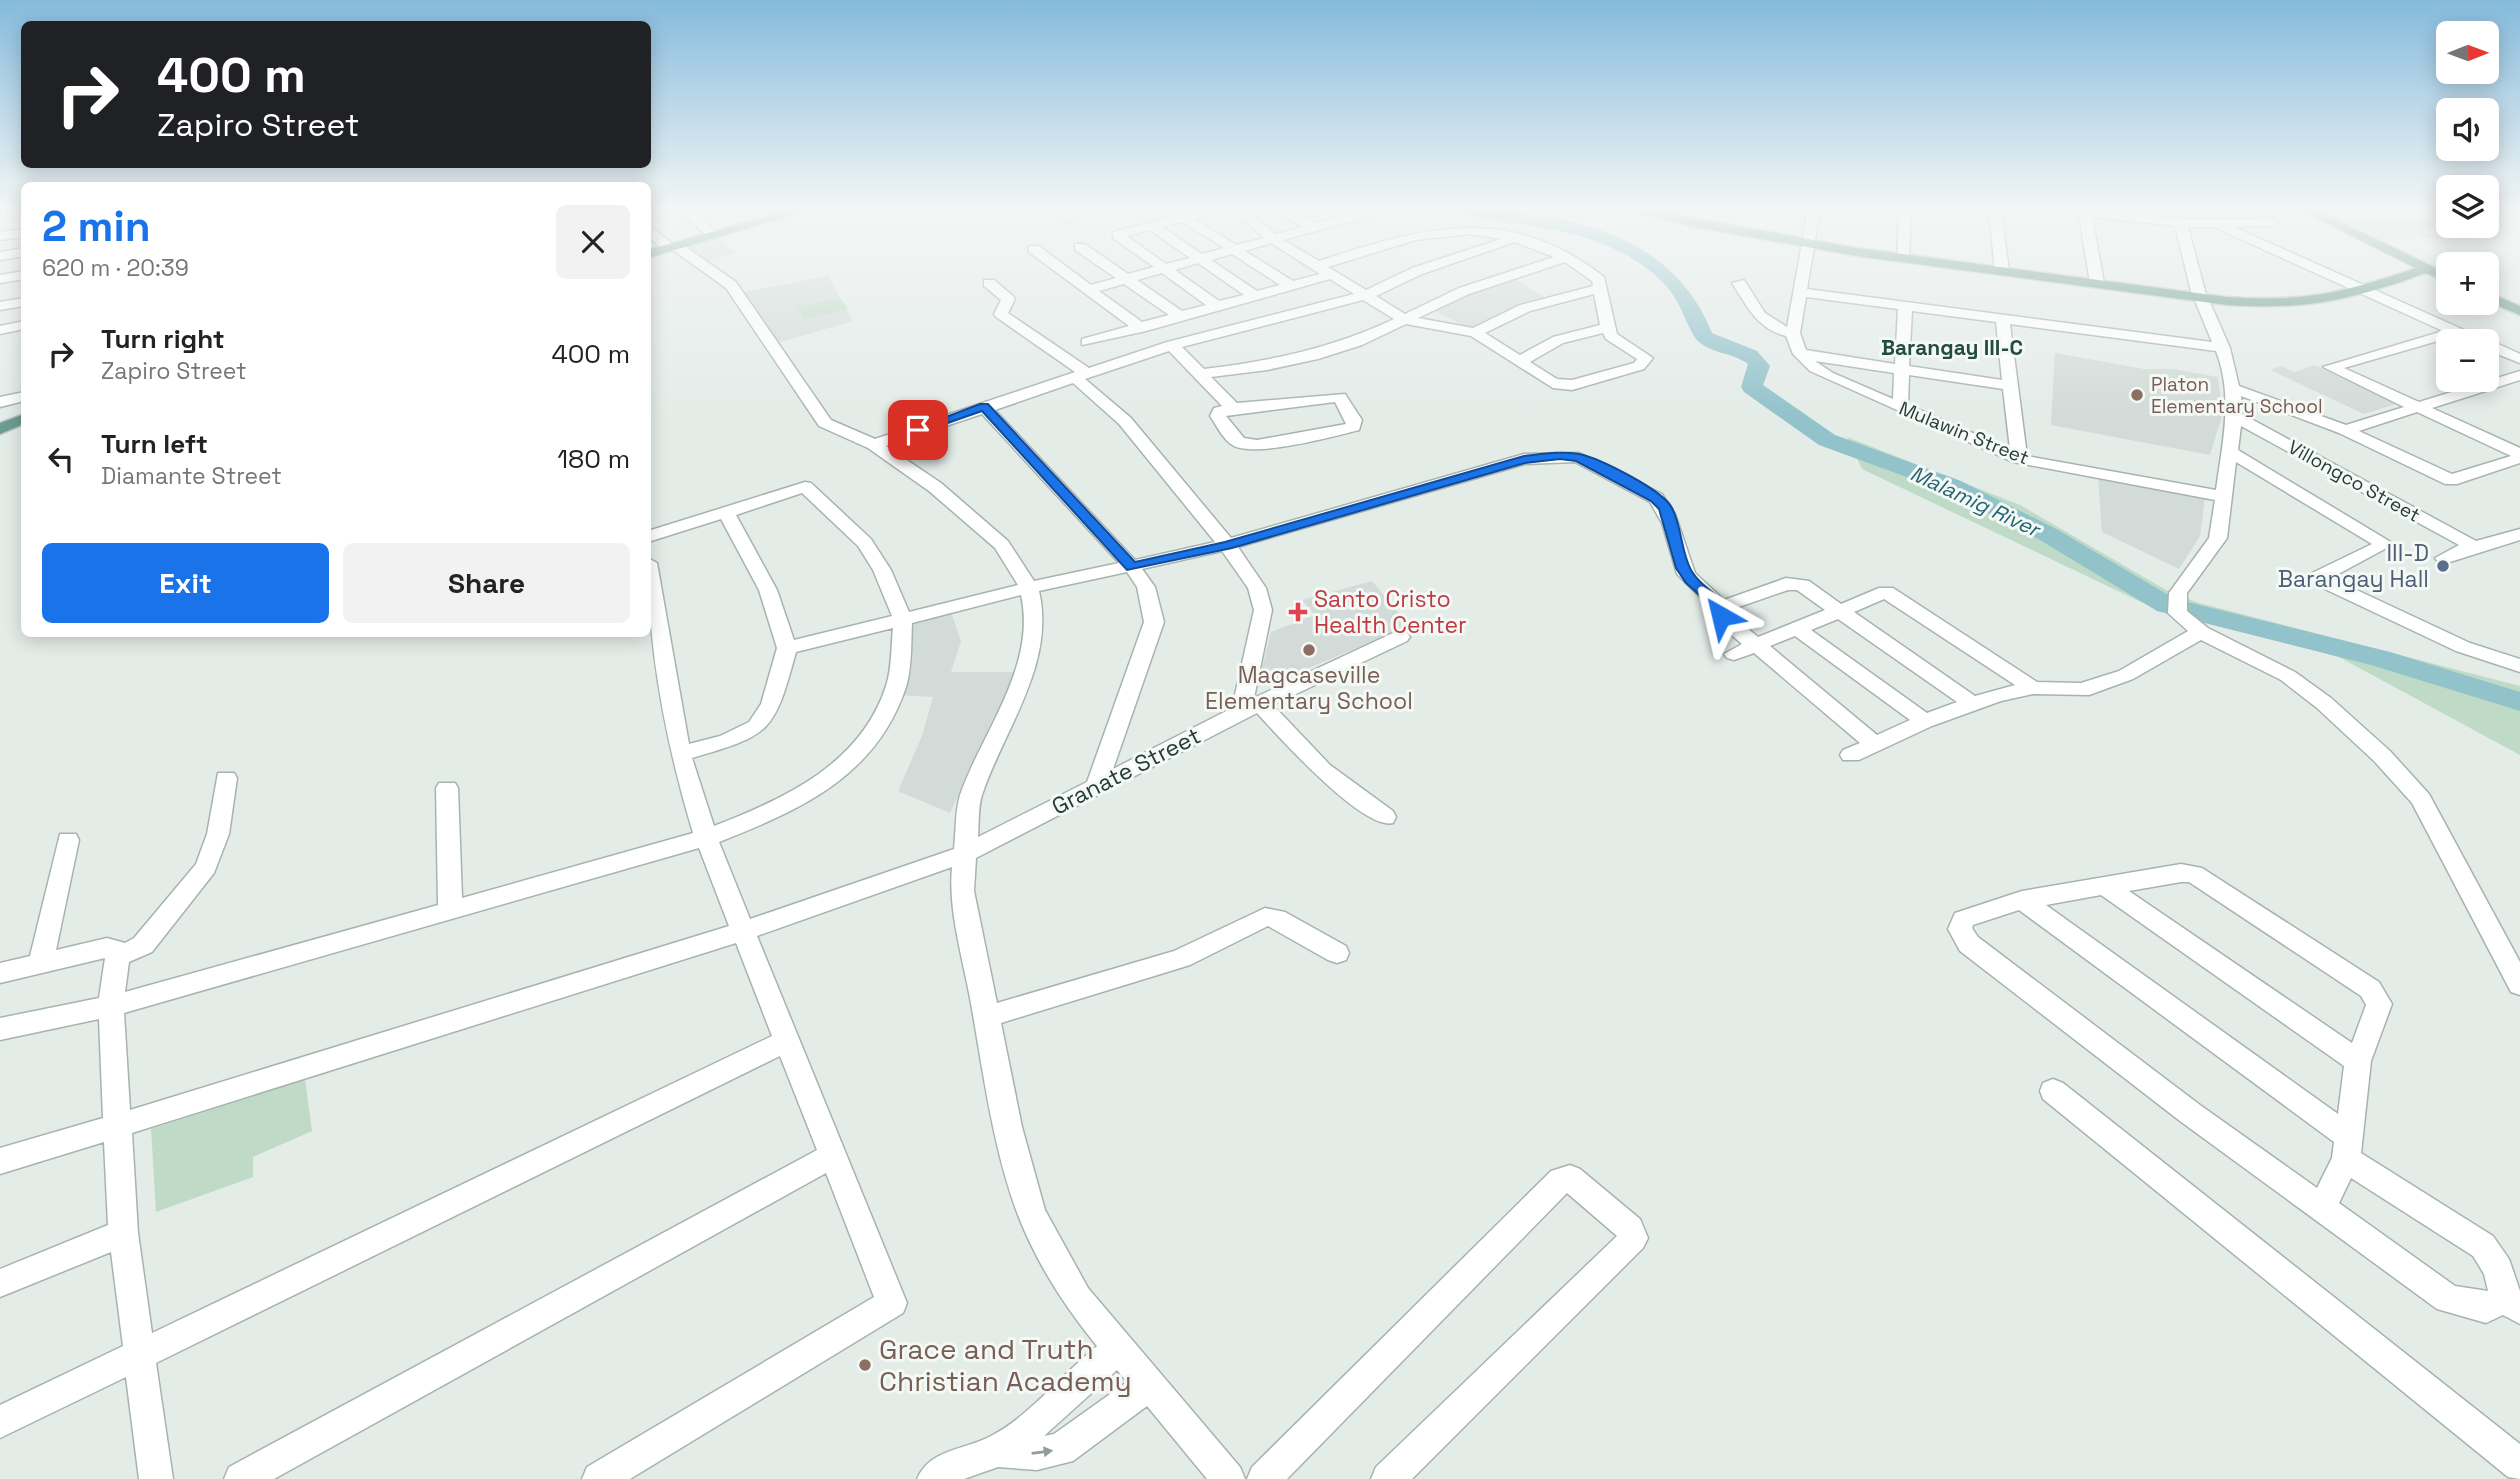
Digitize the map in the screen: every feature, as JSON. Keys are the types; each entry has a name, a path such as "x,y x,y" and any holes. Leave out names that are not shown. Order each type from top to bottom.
{"main road":[{"path":"2081,279 2199,294 2294,302 2336,298 2374,279"},
{"path":"2353,288 2388,279"},
{"path":"2499,301 2520,311"},
{"path":"0,429 21,420"}],"street":[{"path":"722,279 731,285 825,423 874,445 935,487 1002,545 1029,588 1034,610 1031,644 1022,679 970,797 962,891 977,954 986,1017 1008,1127 1031,1214 1077,1298 1117,1350 1227,1479"},
{"path":"1076,279 1141,328"},
{"path":"1090,289 1127,279"},
{"path":"1127,279 1181,317"},
{"path":"1176,279 1218,307"},
{"path":"1228,279 1255,296"},
{"path":"1280,279 1291,286"},
{"path":"1087,342 1316,279"},
{"path":"1337,279 1406,320 1475,333 1553,383 1562,386 1639,366 1646,358 1619,344 1608,327 1598,279"},
{"path":"874,445 1172,345 1366,295 1399,279"},
{"path":"1200,374 1267,366 1314,356 1357,342 1464,291 1500,279"},
{"path":"1804,279 1793,333 1800,354 2011,386"},
{"path":"2195,279 2223,348 2233,388 2234,416 2227,450 2218,538 2178,593 2177,612 2194,628 2288,676 2324,703 2382,756 2421,799 2520,985"},
{"path":"2334,279 2448,329"},
{"path":"989,283 1007,299 1001,314 1079,375 1125,421 1227,545 1258,588 1263,610 1250,708 1322,770 1385,817"},
{"path":"1739,283 1767,325 1773,330 1793,333"},
{"path":"1475,333 1525,308 1599,289"},
{"path":"1802,292 2003,321 2223,348"},
{"path":"0,306 21,302"},
{"path":"1900,408 1905,307"},
{"path":"2003,321 2019,459"},
{"path":"0,330 21,326"},
{"path":"1521,361 1558,340 1608,327"},
{"path":"2436,337 2330,367 2520,456"},
{"path":"1172,345 1233,408"},
{"path":"2499,350 2520,359"},
{"name":"Mulawin Street","path":"1800,354 1807,365 1828,376 2019,459 2222,496"},
{"path":"2348,429 2520,375"},
{"path":"2233,388 2302,410 2348,429 2451,480 2520,456"},
{"path":"1340,397 1354,421 1353,427 1243,446 1235,441 1218,416 1219,411 1233,408 1340,397"},
{"path":"0,402 21,398"},
{"path":"984,407 1132,567 1146,587 1154,622 1096,787"},
{"name":"Villongco Street","path":"2234,416 2473,546"},
{"path":"2227,450 2385,544 2316,578 2462,647 2520,666"},
{"path":"787,648 1029,588 1227,545 1524,459 1560,456 1579,458 1656,498 1666,508 1683,568 1691,580 1721,607 1721,616 1876,745"},
{"path":"0,1029 111,1006 706,838 783,808 850,762 883,718 897,684 903,621 883,570 865,543 805,487 651,536"},
{"path":"680,754 727,741 756,727 771,705 787,648 768,590 726,513"},
{"path":"2444,558 2473,546 2486,546 2520,534"},
{"path":"599,1479 892,1303 706,838 680,754 651,581"},
{"path":"1721,607 1786,584 1802,585 1972,703"},
{"path":"1734,654 1886,592 2033,688"},
{"path":"1796,628 1925,722"},
{"path":"1851,755 1972,703 2033,688 2082,690 2126,675 2194,628"},
{"name":"Granate Street","path":"0,1161 118,1127 744,931 967,853 1250,708 1400,637"},
{"path":"117,957 143,945 213,856 226,778"},
{"path":"447,788 450,909"},
{"path":"40,965 68,840"},
{"path":"2022,900 2347,1147 2483,1246 2498,1269 2513,1304 2486,1308 2448,1299 2321,1209 2190,1113 1969,944 1960,929 1963,919 2022,900 2181,873 2194,874 2370,989 2379,1004 2358,1061 2347,1147 2321,1209"},
{"path":"2105,886 2358,1061"},
{"path":"986,1017 1181,958 1265,917 1277,918 1337,953"},
{"path":"0,973 107,948 118,950 111,1006 123,1233 156,1479"},
{"path":"0,1422 789,1040"},
{"path":"2053,1091 2520,1465"},
{"path":"241,1479 833,1154"},
{"path":"1264,1479 1561,1180 1570,1178 1581,1184 1629,1229 1633,1238 1388,1479"},
{"path":"0,1283 123,1233"},
{"path":"954,1473 998,1451 1057,1406 1090,1372 1117,1350"},
{"path":"998,1451 1037,1454 1061,1449 1148,1386"}],"shaded area":[{"path":"812,279 830,279 853,321 777,343 743,292"},
{"path":"1509,279 1546,298 1467,328 1432,309"},
{"name":"Platon Elementary School","path":"2055,353 2144,369 2173,369 2218,377 2223,413 2210,455 2051,425"},
{"path":"2314,365 2399,403 2364,414 2270,370 2281,366 2295,372"},
{"path":"2098,477 2205,497 2200,536 2179,569 2102,532"},
{"name":"Magcaseville Elementary School","path":"1372,581 1409,626 1273,683 1262,668 1271,632 1315,615 1302,600"},
{"path":"951,612 961,641 951,672 1014,672 950,813 898,791 922,736 933,697 898,695 910,621"}],"green space":[{"path":"840,298 848,309 804,319 797,307"},
{"path":"1847,437 2020,505 2166,590 2199,603 2520,686 2520,755 2339,657 2141,602 1862,469"},
{"path":"305,1079 312,1131 253,1157 253,1177 156,1212 151,1129"}],"waterway":[{"name":"Malamig River","path":"1669,279 1695,312 1705,337 1719,345 1749,355 1760,366 1752,387 1827,440 1953,486 2049,535 2166,605 2380,658 2520,702"}],"place":[{"name":"Platon Elementary School","path":"2137,395"},
{"name":"III-D Barangay Hall","path":"2443,566"},
{"name":"Santo Cristo Health Center","path":"1298,612"},
{"name":"Magcaseville Elementary School","path":"1309,650"},
{"name":"Grace and Truth Christian Academy","path":"865,1365"}],"district":[{"name":"Barangay III-C","path":"1952,347"}],"route":[{"path":"918,430 984,407 1132,567 1227,545 1493,471 1524,459 1560,456 1579,458 1632,484 1656,498 1666,508 1677,539 1683,568 1691,580 1721,607 1721,616"}]}
